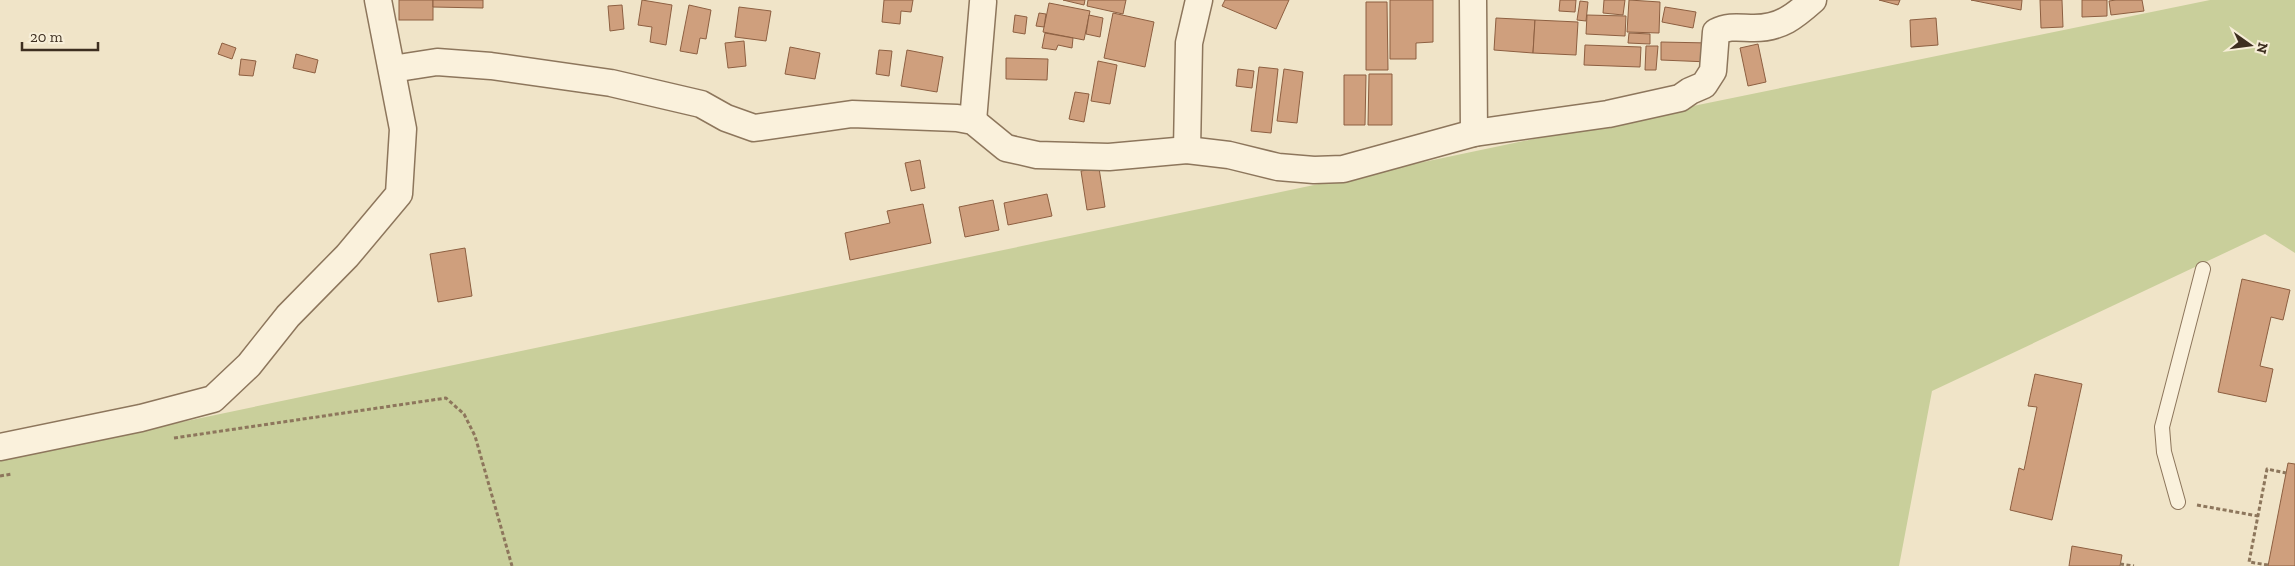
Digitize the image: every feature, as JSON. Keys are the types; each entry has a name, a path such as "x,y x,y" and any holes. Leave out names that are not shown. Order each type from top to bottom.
{"street":[{"path":"0,447 141,418 213,399 249,365 288,316 347,256 399,194 403,129 378,0"},
{"path":"1187,150 1189,43 1198,0"},
{"path":"1473,0 1474,134"},
{"path":"392,69 436,62 491,66 611,84 701,104 726,118 754,128 852,114 957,118 973,121 1006,148 1037,155 1109,156 1187,150 1229,155 1278,167 1314,170 1343,169 1474,134 1608,114 1680,98 1704,85 1713,72 1716,32 1725,27 1757,28 1790,20 1813,0"},
{"path":"973,121 983,2"}],"lane":[{"path":"2178,502 2164,452 2162,427 2203,269"}],"path":[{"path":"170,439 446,398 464,414 474,436 512,566"},
{"path":"2268,565 2249,562 2267,470 2286,473"},
{"path":"0,476 19,472"},
{"path":"2178,502 2258,516"},
{"path":"2120,564 2134,566"}],"green space":[{"path":"2210,0 2295,0 2295,253 2265,234 1932,391 1899,566 0,566 0,460 1605,124"}],"building":[{"path":"399,0 433,0 433,20 399,20"},
{"path":"433,0 483,0 483,8 433,7"},
{"path":"642,0 672,5 666,45 650,42 652,27 638,25"},
{"path":"884,0 913,0 911,12 901,11 900,24 882,22"},
{"path":"1063,0 1085,0 1084,5"},
{"path":"1088,0 1126,0 1123,14 1087,6"},
{"path":"1225,0 1289,0 1276,29 1222,6"},
{"path":"1390,0 1433,0 1433,42 1416,43 1416,59 1390,59"},
{"path":"1560,0 1576,0 1575,12 1559,11"},
{"path":"1604,0 1625,0 1623,15 1603,13"},
{"path":"1629,0 1660,2 1659,33 1627,32"},
{"path":"1879,0 1900,0 1898,5"},
{"path":"1971,0 2022,0 2021,10"},
{"path":"2040,0 2062,0 2063,27 2041,28"},
{"path":"2082,0 2107,0 2107,16 2082,17"},
{"path":"2142,0 2144,11 2111,15 2109,1"},
{"path":"1580,1 1588,2 1586,21 1577,20"},
{"path":"1366,2 1387,2 1388,70 1366,70"},
{"path":"1049,3 1090,11 1084,40 1043,32"},
{"path":"622,5 624,29 610,31 608,6"},
{"path":"689,5 711,10 706,39 700,38 697,54 680,51"},
{"path":"739,7 771,11 766,41 735,37"},
{"path":"1665,7 1696,12 1693,28 1662,22"},
{"path":"1039,13 1046,14 1044,27 1036,26"},
{"path":"1113,13 1154,22 1145,67 1104,58"},
{"path":"1015,15 1027,17 1025,34 1013,32"},
{"path":"1089,15 1103,18 1100,37 1086,34"},
{"path":"1587,15 1626,16 1625,36 1586,34"},
{"path":"1496,18 1535,20 1533,53 1494,50"},
{"path":"1936,18 1938,45 1911,47 1910,20"},
{"path":"1535,20 1578,22 1576,55 1533,53"},
{"path":"1045,33 1073,38 1072,48 1058,45 1056,50 1042,48"},
{"path":"1629,33 1650,34 1650,44 1628,43"},
{"path":"744,41 746,66 728,68 725,43"},
{"path":"1661,42 1709,43 1709,62 1661,60"},
{"path":"222,43 236,48 232,59 218,54"},
{"path":"1758,44 1766,82 1748,86 1740,48"},
{"path":"1585,45 1641,47 1640,67 1584,65"},
{"path":"1646,46 1658,46 1656,70 1645,70"},
{"path":"790,47 820,53 815,79 785,74"},
{"path":"879,50 892,51 889,76 876,74"},
{"path":"907,50 943,57 937,92 901,86"},
{"path":"296,54 318,60 315,73 293,68"},
{"path":"1006,58 1048,59 1047,80 1006,79"},
{"path":"241,59 256,61 253,76 239,75"},
{"path":"1098,61 1117,65 1110,104 1091,101"},
{"path":"1259,67 1278,69 1271,133 1251,131"},
{"path":"1238,69 1254,71 1252,88 1236,86"},
{"path":"1284,69 1303,72 1297,123 1277,121"},
{"path":"1369,74 1392,74 1392,125 1368,125"},
{"path":"1344,75 1366,75 1365,125 1344,125"},
{"path":"1075,92 1089,94 1084,122 1069,119"},
{"path":"920,160 925,188 911,191 905,163"},
{"path":"1099,168 1105,207 1087,210 1081,171"},
{"path":"1047,194 1052,216 1008,225 1004,203"},
{"path":"993,200 999,230 965,237 959,207"},
{"path":"923,204 931,243 850,260 845,233 890,223 887,211"},
{"path":"465,248 472,296 438,302 430,254"},
{"path":"2242,279 2290,290 2283,320 2271,317 2260,366 2273,369 2266,402 2218,392"},
{"path":"2035,374 2082,384 2052,520 2010,510 2019,468 2024,470 2037,407 2028,406"},
{"path":"2288,463 2295,464 2295,566 2268,566"},
{"path":"2072,546 2122,555 2120,566 2069,566"}]}
